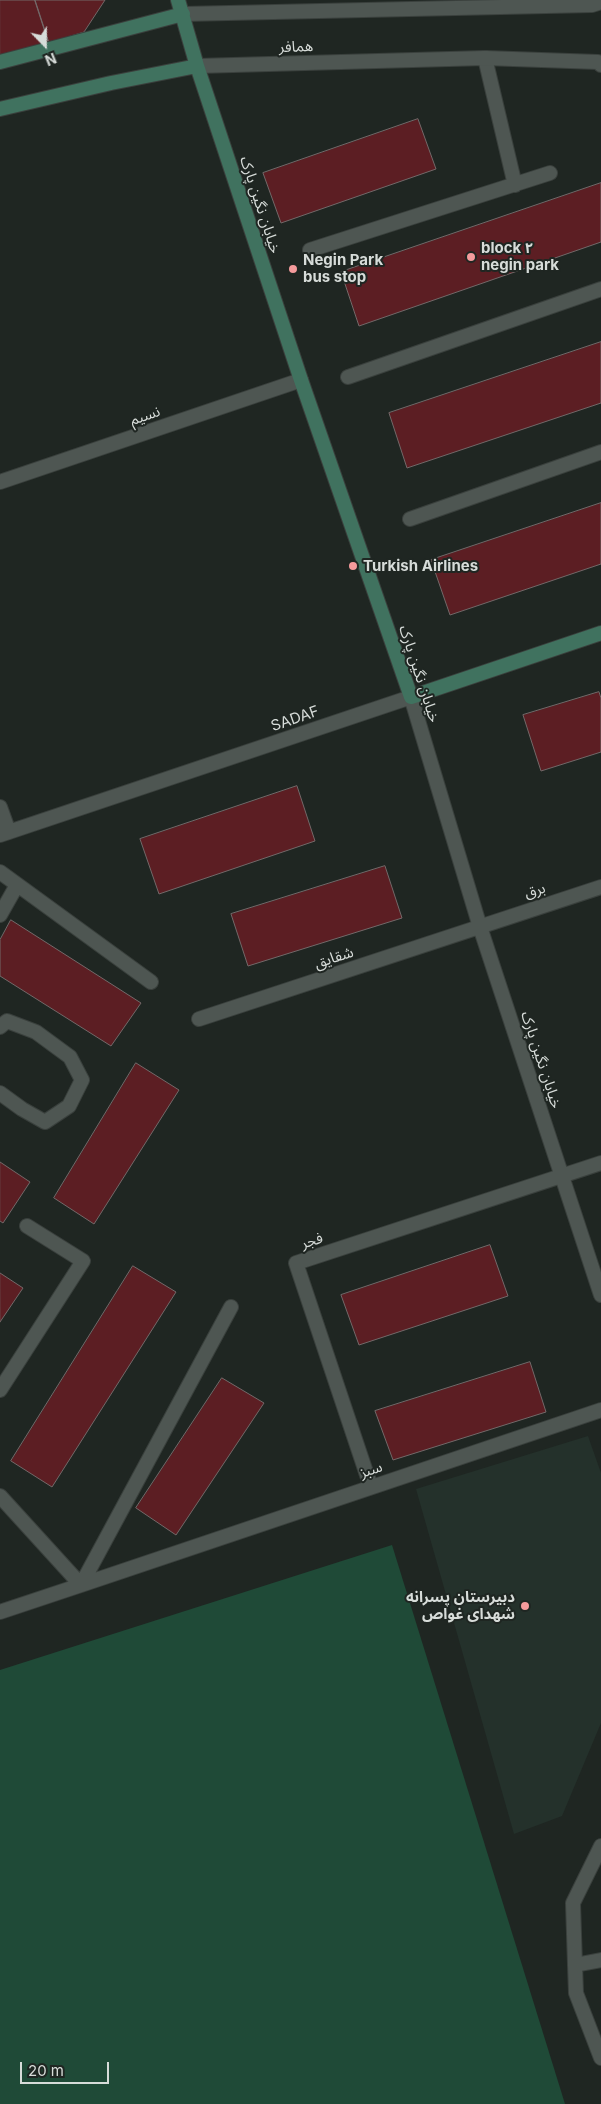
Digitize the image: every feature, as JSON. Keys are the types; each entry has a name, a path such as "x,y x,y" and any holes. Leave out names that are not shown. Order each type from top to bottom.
{"main road":[{"name":"خیابان نگین پارک","path":"178,0 197,66 301,380 411,697"},
{"path":"0,62 183,14"},
{"name":"همافر","path":"0,109 111,83 197,66"},
{"name":"SADAF","path":"411,697 601,633"}],"street":[{"path":"183,14 597,3"},
{"path":"485,58 515,185"},
{"name":"همافر","path":"197,66 485,58 600,64"},
{"path":"310,250 550,173"},
{"path":"348,376 601,289"},
{"name":"نسیم","path":"0,482 301,380"},
{"path":"410,519 601,452"},
{"name":"SADAF","path":"4,834 411,697"},
{"name":"خیابان نگین پارک","path":"411,697 480,927 601,1295"},
{"path":"0,807 4,834"},
{"path":"0,872 151,982"},
{"path":"0,915 17,885"},
{"name":"برق","path":"480,927 601,887"},
{"name":"شقایق","path":"199,1019 480,927"},
{"path":"0,1027 7,1021 36,1032 70,1057 82,1080 69,1106 46,1122 0,1092"},
{"path":"563,1176 601,1163"},
{"name":"فجر","path":"371,1487 296,1263 563,1176"},
{"path":"0,1390 84,1261 26,1226"},
{"path":"0,1496 81,1585 231,1307"},
{"name":"سبز","path":"0,1612 601,1410"},
{"path":"601,1846 597,1861 573,1902 576,1993 601,2058"},
{"path":"575,1965 601,1960"}],"shaded area":[{"name":"دبیرستان پسرانه شهدای غواص","path":"588,1436 601,1473 601,1723 562,1816 514,1834 416,1489"}],"green space":[{"path":"392,1545 565,2104 0,2104 0,1670"}],"building":[{"path":"0,0 35,0 49,43 0,57"},
{"path":"35,0 105,0 84,32 49,43"},
{"path":"418,119 436,169 281,223 263,173"},
{"name":"block ۲ negin park","path":"601,183 601,242 359,326 341,272"},
{"path":"601,342 601,403 407,468 389,413"},
{"path":"601,503 601,564 450,615 431,560"},
{"path":"599,692 601,698 601,752 541,771 523,715"},
{"path":"297,786 315,841 159,894 140,839"},
{"path":"385,866 402,918 248,966 231,914"},
{"path":"11,920 141,1003 111,1046 0,976 0,940"},
{"path":"136,1063 179,1090 94,1224 54,1198"},
{"path":"0,1162 30,1182 3,1223 0,1221"},
{"path":"490,1245 508,1296 359,1345 341,1295"},
{"path":"133,1266 176,1292 52,1487 11,1461"},
{"path":"0,1273 23,1288 0,1322"},
{"path":"530,1362 546,1412 393,1460 375,1411"},
{"path":"222,1378 264,1403 176,1535 136,1508"}],"place":[{"name":"block ۲ negin park","path":"471,257"},
{"name":"Negin Park bus stop","path":"293,269"},
{"name":"Turkish Airlines","path":"353,566"},
{"name":"دبیرستان پسرانه شهدای غواص","path":"525,1606"}]}
